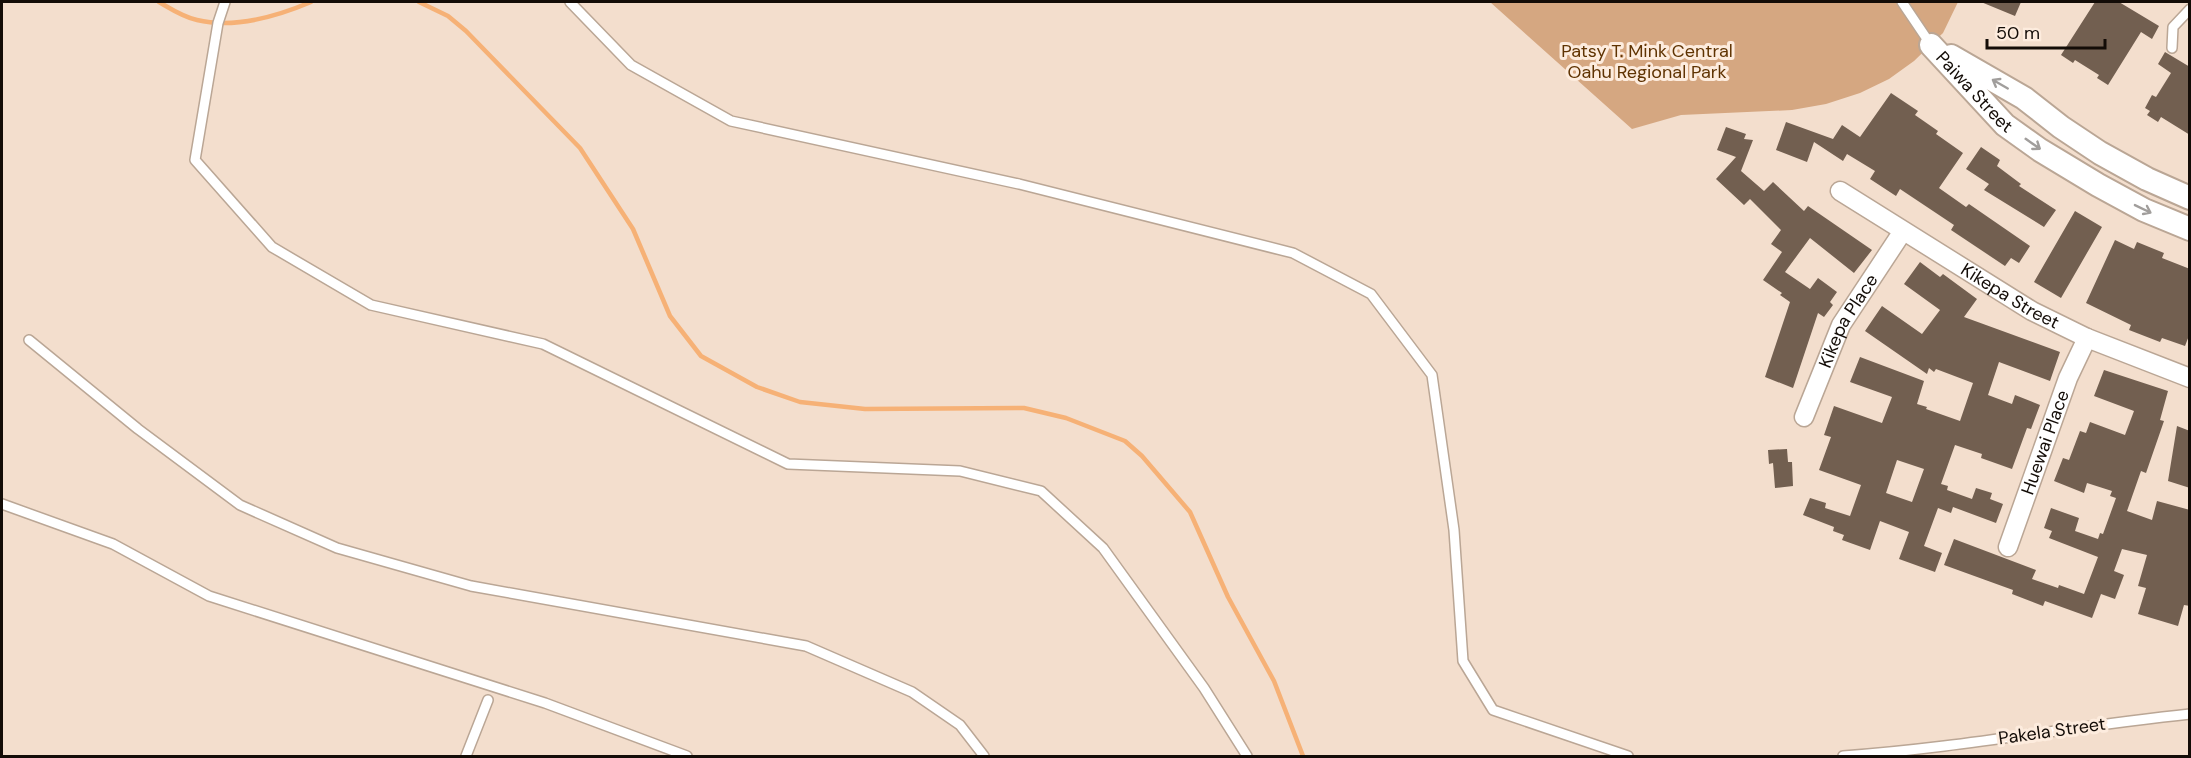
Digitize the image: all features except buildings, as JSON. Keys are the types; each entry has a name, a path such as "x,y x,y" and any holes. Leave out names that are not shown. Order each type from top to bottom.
{"street":[{"name":"Paiwa Street","path":"1931,45 2024,98 2061,127 2100,153 2147,179 2190,198"},
{"name":"Paiwa Street","path":"1931,45 2005,125 2040,150 2144,210 2190,229"},
{"name":"Kikepa Street","path":"1840,190 2032,311 2087,338 2190,378"},
{"name":"Kikepa Place","path":"1804,417 1841,325 1902,231"},
{"name":"Huewai Place","path":"2008,547 2068,378 2087,338"}],"lane":[{"path":"225,2 218,23 195,160 272,247 371,304 543,344 788,464 960,471 1041,491 1103,548 1204,688 1246,756"},
{"path":"570,2 631,65 731,121 1019,184 1293,253 1371,294 1432,375 1454,530 1463,661 1493,710 1627,756"},
{"path":"1902,2 1931,45"},
{"path":"2172,48 2173,27 2190,9"},
{"path":"29,340 138,429 240,505 337,548 471,586 806,646 912,692 960,725 984,756"},
{"path":"2,504 113,544 208,596 545,703 687,756"},
{"path":"466,756 488,700"},
{"name":"Pakela Street","path":"1843,756 1898,752 2190,714"}],"green space":[{"name":"Patsy T. Mink Central Oahu Regional Park","path":"1490,2 1958,2 1943,33 1914,61 1889,79 1860,93 1826,104 1792,110 1681,115 1632,129"}],"waterway":[{"path":"159,2 192,19 226,23 256,20 311,2"},
{"path":"419,2 448,16 466,31 580,148 633,229 670,316 701,356 757,387 800,402 865,409 1024,408 1066,418 1125,441 1142,456 1190,512 1228,597 1274,681 1303,756"}]}
